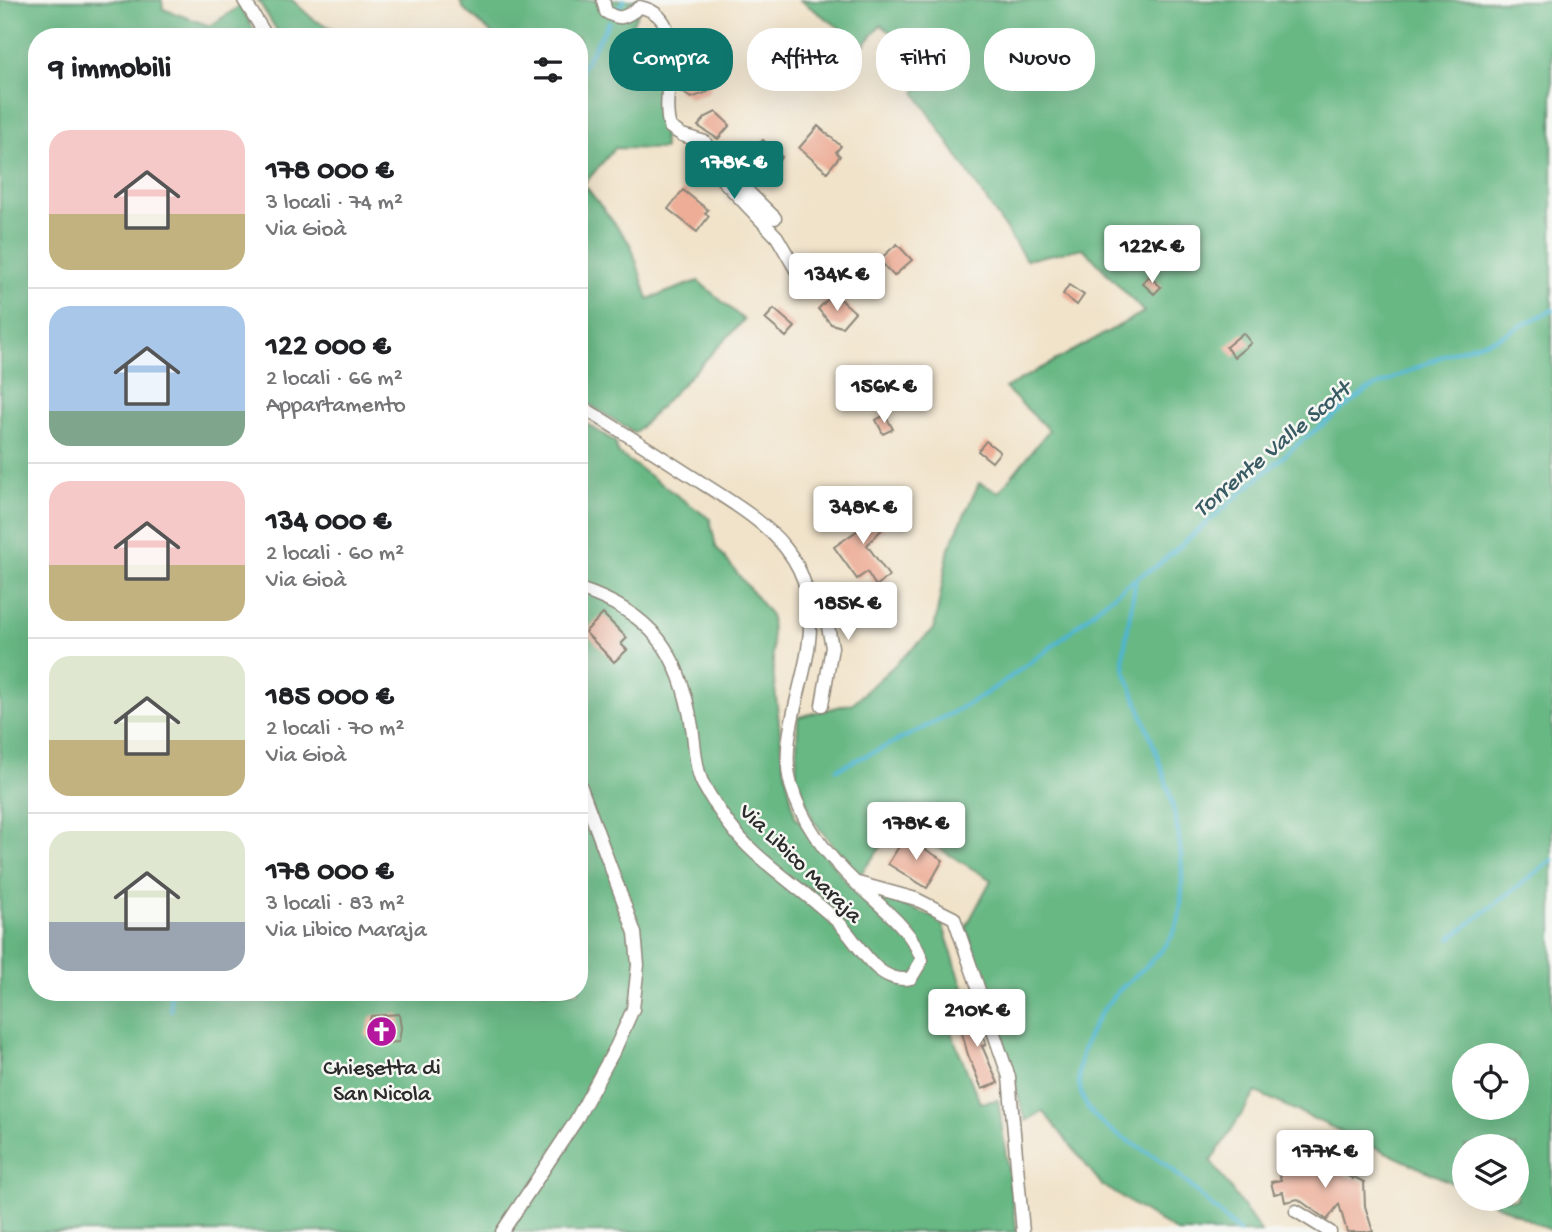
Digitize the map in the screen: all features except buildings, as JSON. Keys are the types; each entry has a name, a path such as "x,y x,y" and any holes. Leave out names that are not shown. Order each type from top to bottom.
{"street":[{"path":"244,0 261,28"},
{"path":"603,0 606,12 616,18 623,18 640,7 665,23 671,41 666,101 670,127 682,135 705,142 720,177 777,237 799,275"},
{"path":"713,161 775,218"},
{"path":"588,411 772,531 791,555 810,594 825,611 832,648 822,705"},
{"name":"Via Libico Maraja","path":"588,592 606,598 641,620 658,636 674,661 689,707 701,780 721,814 752,851 838,922 878,969 901,980 911,978 922,960 916,943 854,882"},
{"path":"810,594 809,648 793,712 789,745 790,783 810,829 854,882 916,899 954,918 1009,1077 1023,1232"},
{"path":"502,1232 575,1122 616,1047 633,1009 638,965 635,933 588,806"},
{"path":"1296,1211 1330,1232"}],"green space":[{"path":"0,0 162,0 163,9 210,26 240,6 253,28 28,28 28,1001 588,1001 588,425 615,442 618,453 710,519 716,547 771,615 774,680 784,765 795,816 848,884 941,920 969,1006 945,1017 980,1103 998,1100 1017,1232 0,1232"},
{"path":"258,0 292,0 314,20 332,28 275,28"},
{"path":"460,0 644,0 630,28 609,28 609,91 661,91 664,149 615,148 588,179 588,28 486,28 463,8"},
{"path":"800,0 1552,1 1552,1231 1510,1211 1529,1211 1529,1134 1452,1134 1452,1183 1256,1092 1211,1161 1261,1232 1177,1232 1102,1185 1043,1111 1026,1121 966,927 991,880 899,824 858,877 813,820 796,775 798,717 853,703 934,629 949,548 979,483 999,492 1049,430 1005,388 1144,312 1083,248 1026,260 915,92 970,91 970,28 885,28 881,25 864,45 862,28 840,28"},
{"path":"588,189 631,245 648,299 698,281 744,320 635,433 588,404"}],"waterway":[{"path":"618,9 624,0"},
{"path":"588,58 609,22"},
{"name":"Torrente Valle Scott","path":"837,769 949,715 1007,679 1126,586 1157,566 1300,442 1366,391 1447,354 1497,338 1552,310"},
{"path":"1136,578 1123,657 1125,671 1171,799 1181,852 1181,906 1178,921 1167,944 1113,997 1096,1021 1083,1050 1079,1080 1088,1108 1095,1117 1165,1164 1239,1232"},
{"path":"1451,938 1552,860"},
{"path":"170,1001 171,1010"}],"place":[{"name":"Chiesetta di San Nicola","path":"382,1032"}]}
